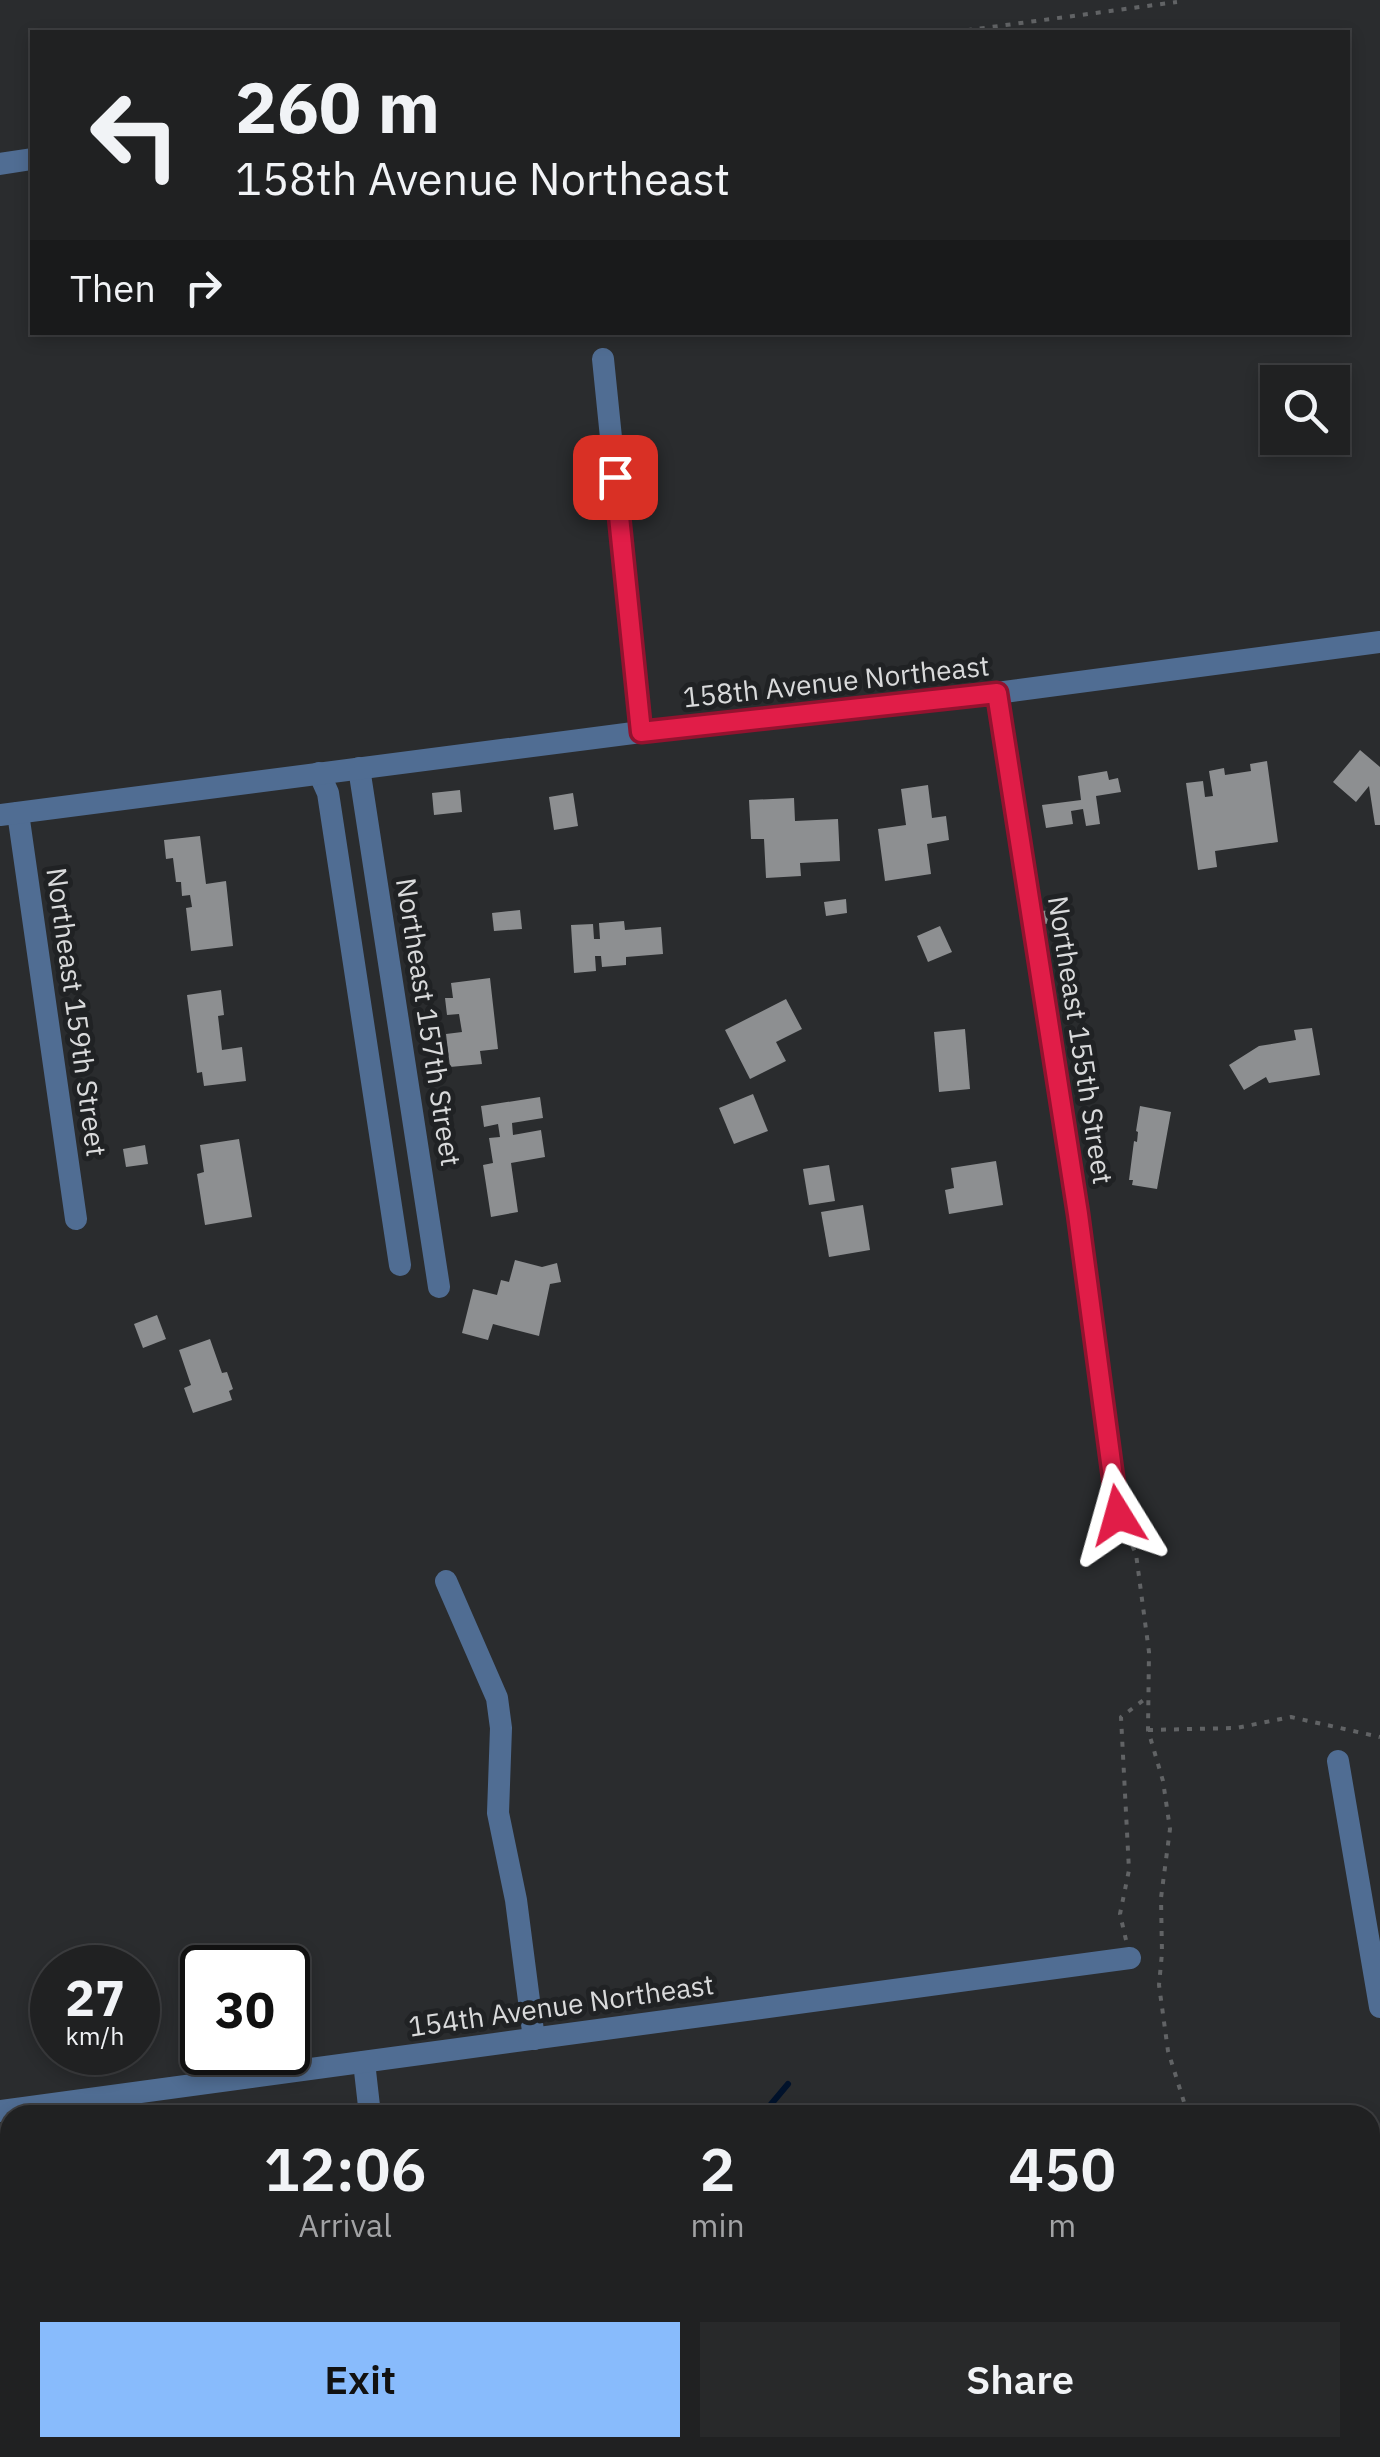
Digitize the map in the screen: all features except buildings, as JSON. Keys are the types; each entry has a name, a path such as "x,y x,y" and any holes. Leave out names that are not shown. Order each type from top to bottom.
{"street":[{"path":"0,164 30,159"},
{"path":"603,359 641,732"},
{"name":"158th Avenue Northeast","path":"9,814 1380,642"},
{"name":"Northeast 155th Street","path":"997,693 1078,1214 1118,1515"},
{"name":"Northeast 157th Street","path":"359,768 440,1286"},
{"path":"318,773 328,793 400,1266"},
{"name":"Northeast 159th Street","path":"9,814 76,1219"},
{"path":"446,1581 497,1698 501,1728 498,1813 516,1900 534,2039"},
{"path":"1338,1761 1380,2007"},
{"name":"154th Avenue Northeast","path":"51,2105 1130,1958"},
{"path":"364,2062 369,2105"}],"path":[{"path":"969,30 1177,2"},
{"path":"1118,1515 1136,1554 1149,1652 1148,1730 1163,1781 1170,1829 1161,1898 1159,1986 1168,2050 1184,2105"},
{"path":"1130,1958 1120,1914 1129,1870 1121,1716 1148,1696"},
{"path":"1148,1730 1236,1728 1291,1716 1380,1737"}],"waterway":[{"path":"770,2105 788,2084"}],"route":[{"path":"615,477 641,732 997,693 1078,1214 1118,1515"}]}
